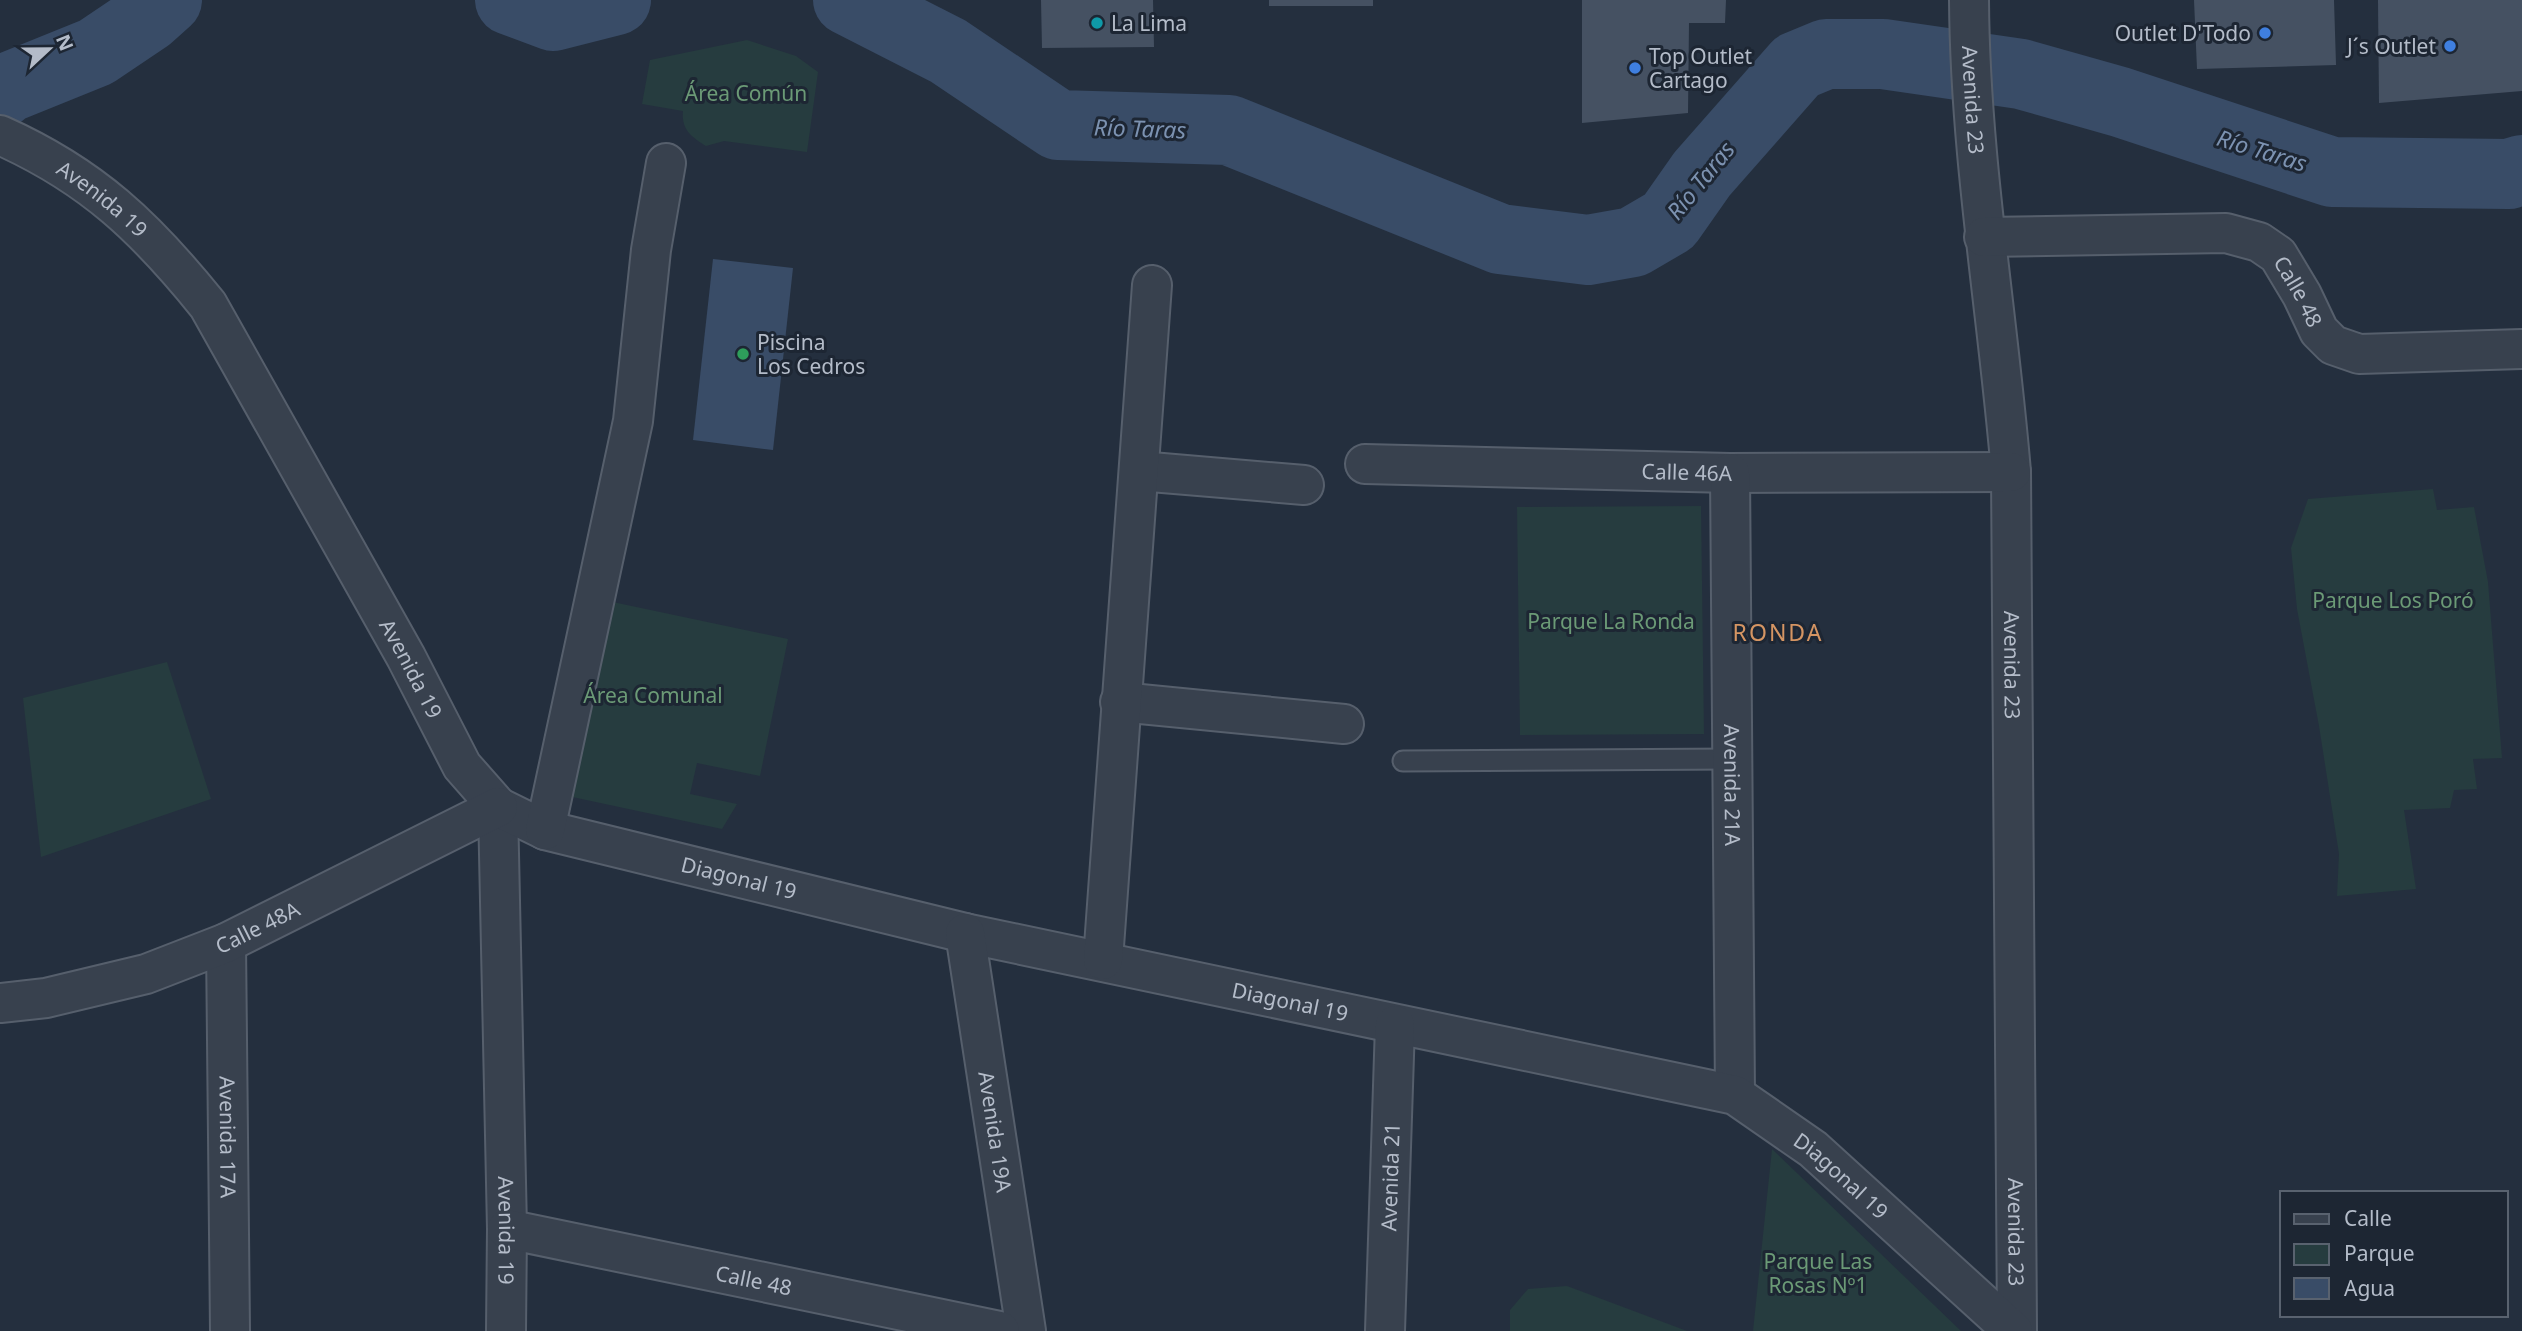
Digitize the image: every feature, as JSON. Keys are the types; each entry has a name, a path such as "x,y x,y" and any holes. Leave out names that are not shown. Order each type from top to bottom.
{"street":[{"name":"Avenida 23","path":"1970,16 1984,237 2011,472 2015,1331"},
{"name":"Avenida 19","path":"10,139 87,182 131,218 177,266 208,306 405,657 462,766 498,807 507,1229 506,1331"},
{"path":"545,831 633,421 650,250 666,163"},
{"name":"Calle 48","path":"1984,237 2226,233 2259,242 2278,255 2302,295 2319,331 2333,345 2359,354 2522,349"},
{"path":"1103,960 1152,285"},
{"name":"Calle 46A","path":"1365,464 1730,473 2011,472"},
{"path":"1139,471 1304,485"},
{"name":"Avenida 21A","path":"1730,473 1735,1095"},
{"path":"1120,702 1344,724"},
{"name":"Diagonal 19","path":"498,807 545,831 965,933 1735,1095 1813,1149 2015,1331"},
{"name":"Calle 48A","path":"0,1003 46,998 146,974 226,943 498,807"},
{"name":"Avenida 19A","path":"965,933 1026,1331"},
{"name":"Avenida 17A","path":"226,943 230,1331"},
{"name":"Avenida 21","path":"1385,1331 1395,1025"},
{"name":"Calle 48","path":"507,1229 1000,1331"}],"lane":[{"path":"1403,761 1733,759"}],"green space":[{"name":"Área Común","path":"747,40 796,56 818,72 807,152 724,141 706,146 686,128 683,111 642,104 650,60"},
{"name":"Parque Los Poró","path":"2433,489 2437,510 2474,507 2488,582 2502,758 2473,759 2477,789 2454,790 2450,808 2404,810 2416,889 2337,896 2339,854 2297,609 2291,548 2308,499"},
{"name":"Parque La Ronda","path":"1701,506 1704,734 1520,735 1517,507"},
{"name":"Área Comunal","path":"589,597 788,639 760,776 697,763 690,794 737,804 722,829 549,792"},
{"path":"167,662 211,799 41,857 23,698"},
{"name":"Parque Las Rosas Nº1","path":"1772,1149 1961,1331 1753,1331"},
{"path":"1567,1286 1687,1331 1510,1331 1510,1310 1528,1289"}],"water":[{"name":"Piscina Los Cedros","path":"713,259 793,268 773,450 693,440"}],"building":[{"name":"La Lima","path":"1041,0 1153,0 1154,47 1042,48"},
{"path":"1269,0 1373,0 1373,6 1269,6"},
{"name":"Top Outlet Cartago","path":"1582,0 1726,0 1725,23 1689,23 1688,113 1582,123"},
{"name":"Outlet D'Todo","path":"2194,0 2334,0 2336,65 2197,69"},
{"name":"J´s Outlet","path":"2378,0 2522,0 2522,91 2379,103"}],"waterway":[{"name":"Río Taras","path":"0,94 7,88 96,52 148,17 167,0"},
{"name":"Río Taras","path":"510,0 553,16 616,0"},
{"name":"Río Taras","path":"848,0 948,51 1058,125 1229,130 1500,239 1588,250 1633,242 1669,221 1702,174 1797,66 1826,54 1883,54 2021,74 2120,102 2332,172 2509,174 2522,170"}],"place":[{"name":"La Lima","path":"1097,23"},
{"name":"Outlet D'Todo","path":"2265,33"},
{"name":"J´s Outlet","path":"2450,46"},
{"name":"Top Outlet Cartago","path":"1635,68"},
{"name":"Piscina Los Cedros","path":"743,354"}],"district":[{"name":"RONDA","path":"1778,632"}]}
